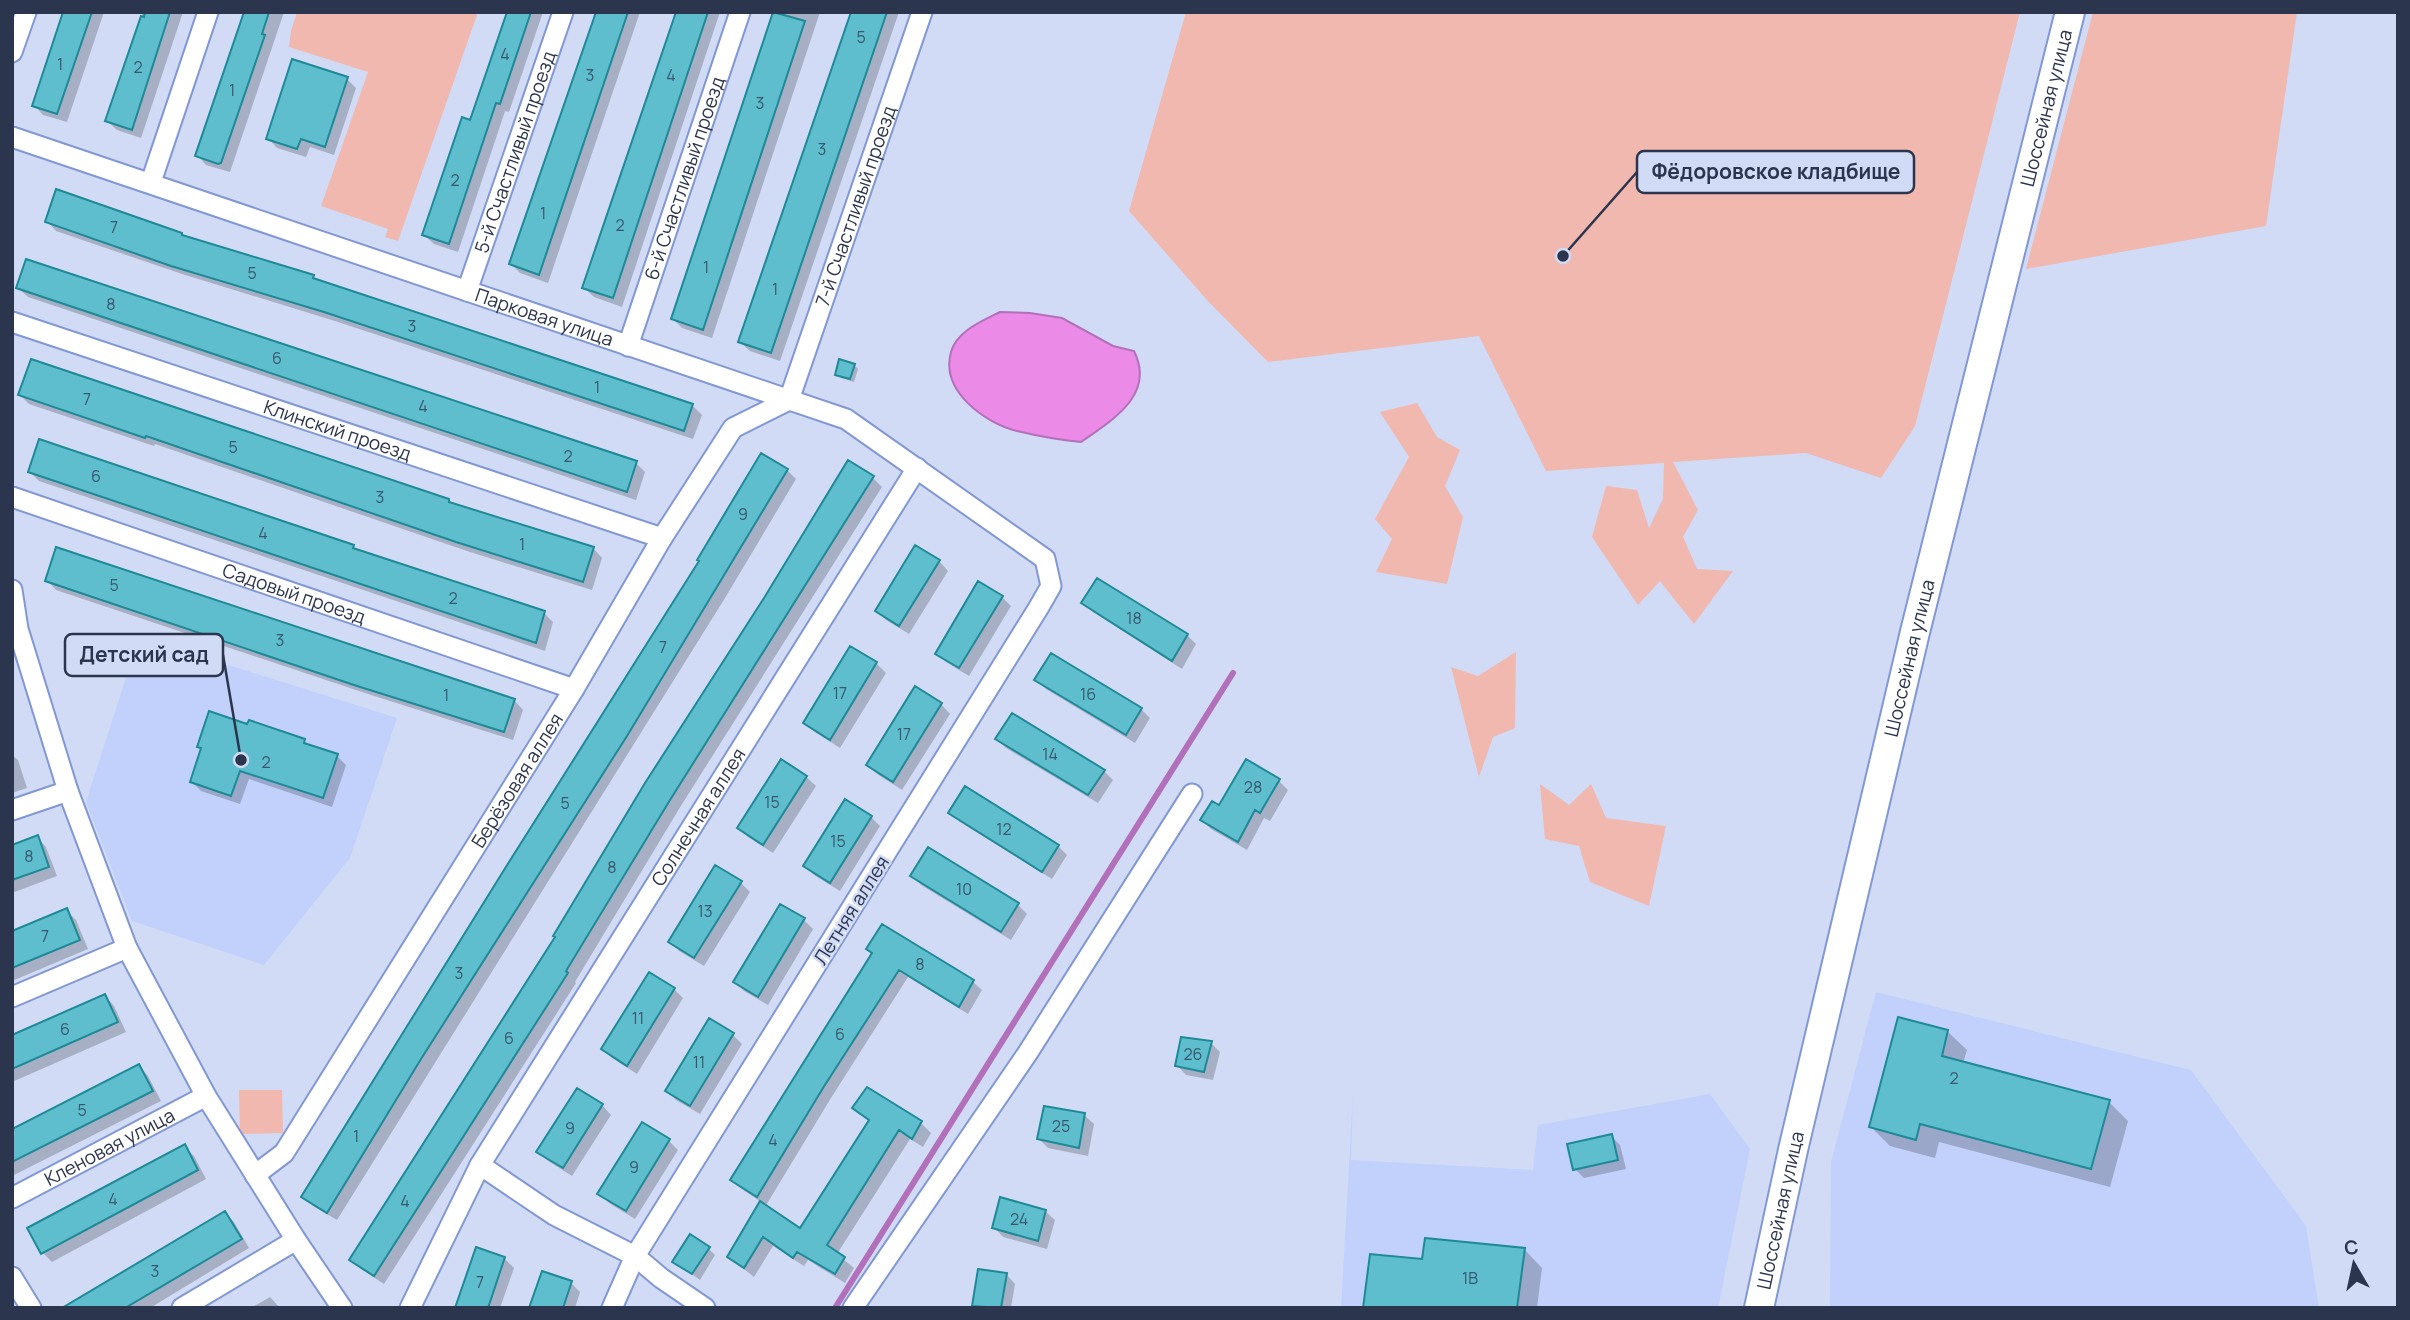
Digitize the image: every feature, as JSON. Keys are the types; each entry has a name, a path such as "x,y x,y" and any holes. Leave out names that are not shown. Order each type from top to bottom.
{"main road":[{"name":"Шоссейная улица","path":"1759,1308 1774,1231 1916,632 2070,12"}],"street":[{"path":"12,52 26,12"},
{"path":"151,182 208,12"},
{"name":"5-й Счастливый проезд","path":"467,291 563,12"},
{"name":"6-й Счастливый проезд","path":"628,346 740,12"},
{"name":"7-й Счастливый проезд","path":"789,400 922,12"},
{"name":"Парковая улица","path":"12,137 846,419 1045,559"},
{"name":"Клинский проезд","path":"12,322 662,538"},
{"name":"Берёзовая аллея","path":"255,1175 284,1153 574,690 662,538 733,428 789,400"},
{"name":"Солнечная аллея","path":"410,1308 480,1165 917,468"},
{"name":"Садовый проезд","path":"12,497 574,690"},
{"name":"Летняя аллея","path":"612,1308 635,1256 1039,607 1051,586 1045,559"},
{"path":"12,590 15,630 68,791 127,948 206,1096 342,1308"},
{"path":"12,810 68,791"},
{"path":"853,1308 1027,1054 1192,794"},
{"path":"12,997 127,948"},
{"name":"Кленовая улица","path":"12,1198 206,1096"},
{"path":"480,1165 554,1215 635,1256 661,1278 705,1308"},
{"path":"181,1308 296,1240"},
{"path":"12,1278 31,1308"}],"shaded area":[{"path":"297,12 478,12 398,241 385,237 388,229 321,206 368,72 289,47"},
{"path":"1186,12 2020,12 1915,426 1881,478 1806,453 1673,462 1698,510 1683,537 1697,569 1733,571 1694,624 1660,581 1638,605 1592,537 1606,486 1637,490 1649,528 1663,499 1664,463 1546,471 1479,336 1268,362 1207,300 1129,211"},
{"path":"2093,12 2297,12 2266,226 2026,269"},
{"path":"1000,312 1062,318 1113,346 1134,351 1139,367 1139,381 1135,393 1117,415 1081,442 1017,431 992,421 979,413 959,392 952,380 949,366 954,345 964,332"},
{"path":"1417,403 1437,437 1460,450 1445,486 1463,517 1447,584 1376,572 1392,539 1375,519 1409,457 1380,412"},
{"path":"139,637 397,718 350,858 264,965 132,921 86,802"},
{"path":"1516,652 1515,728 1493,737 1479,777 1451,667 1478,676"},
{"path":"1540,784 1569,805 1591,784 1606,818 1666,826 1649,906 1590,882 1579,846 1545,839"},
{"path":"1876,992 2191,1070 2306,1226 2319,1308 1830,1308 1831,1162"},
{"path":"239,1090 282,1090 283,1133 240,1134"},
{"path":"1710,1094 1750,1149 1718,1308 1341,1308 1353,1095 1351,1160 1533,1170 1538,1125"}],"building":[{"path":"63,12 92,12 57,114 32,106"},
{"path":"145,12 170,12 132,130 105,121 141,16 144,17"},
{"path":"244,12 269,12 262,34 265,35 221,163 218,164 195,156"},
{"path":"507,12 531,12 500,104 496,103 449,244 422,235 462,117 470,120"},
{"path":"596,12 628,12 539,275 509,264"},
{"path":"676,12 708,12 613,298 582,288"},
{"path":"773,12 805,21 703,330 671,319"},
{"path":"851,12 887,12 771,353 738,342"},
{"path":"292,59 348,77 325,147 301,139 297,149 266,139"},
{"path":"56,189 182,235 314,275 313,278 693,404 684,431 324,312 171,266 45,222"},
{"path":"26,259 637,461 627,492 16,288"},
{"path":"31,359 449,499 449,502 594,547 583,582 18,395"},
{"path":"839,359 855,364 850,379 835,375"},
{"path":"39,439 354,545 353,548 545,611 536,643 28,472"},
{"path":"761,453 788,469 627,736 421,1059 327,1213 301,1197 699,561 697,560"},
{"path":"848,460 874,476 670,800 566,971 568,973 374,1276 349,1260 555,937 553,936 645,783 764,598"},
{"path":"915,545 940,560 899,626 875,611"},
{"path":"56,547 515,699 504,732 357,686 45,581"},
{"path":"1097,578 1188,634 1172,661 1081,603"},
{"path":"978,581 1003,596 959,668 935,654"},
{"path":"850,646 877,662 830,740 803,723"},
{"path":"1051,653 1142,708 1126,735 1034,680"},
{"path":"915,686 942,703 893,782 866,765"},
{"path":"209,711 247,724 249,720 305,739 304,743 338,754 323,798 240,771 231,796 190,782 201,748 197,747"},
{"path":"1012,713 1105,770 1088,795 995,739"},
{"path":"781,759 807,776 763,845 737,828"},
{"path":"1246,759 1280,779 1260,813 1255,810 1238,842 1200,820 1212,801 1219,805"},
{"path":"965,786 1059,845 1042,872 948,813"},
{"path":"845,799 872,816 830,883 803,866"},
{"path":"38,835 49,867 12,880 12,845"},
{"path":"928,847 1019,903 1001,932 910,876"},
{"path":"715,865 742,881 694,958 668,942"},
{"path":"780,904 805,918 758,997 733,982"},
{"path":"67,908 80,940 12,968 12,931"},
{"path":"882,924 974,980 959,1007 899,970 757,1197 730,1180 872,953 866,949"},
{"path":"649,972 675,988 627,1066 601,1049"},
{"path":"105,994 118,1022 12,1069 12,1035"},
{"path":"1898,1017 1948,1030 1942,1056 2110,1100 2091,1169 1920,1124 1916,1140 1869,1127"},
{"path":"709,1018 734,1033 690,1106 665,1091"},
{"path":"1181,1037 1212,1041 1204,1072 1175,1066"},
{"path":"139,1064 153,1091 12,1162 12,1129"},
{"path":"867,1087 922,1121 912,1139 899,1130 827,1245 845,1257 835,1274 797,1252 793,1258 763,1237 744,1268 727,1257 760,1201 800,1228 869,1120 852,1108"},
{"path":"577,1088 603,1104 563,1168 536,1152"},
{"path":"1044,1106 1085,1113 1079,1148 1037,1139"},
{"path":"642,1122 670,1139 626,1211 597,1194"},
{"path":"1612,1134 1618,1160 1573,1170 1567,1144"},
{"path":"185,1144 198,1170 41,1254 27,1228"},
{"path":"1000,1197 1046,1210 1038,1241 992,1228"},
{"path":"225,1211 242,1239 125,1308 62,1308"},
{"path":"690,1234 710,1247 692,1274 672,1262"},
{"path":"1425,1238 1525,1248 1517,1308 1363,1308 1370,1254 1422,1259"},
{"path":"476,1247 505,1257 488,1308 455,1308"},
{"path":"978,1269 1007,1273 1001,1308 972,1306"},
{"path":"542,1271 572,1281 563,1308 529,1308"}],"waterway":[{"path":"835,1308 1233,673"}],"place":[{"name":"Фёдоровское кладбище","path":"1563,256"},
{"name":"Детский сад","path":"241,760"}]}
